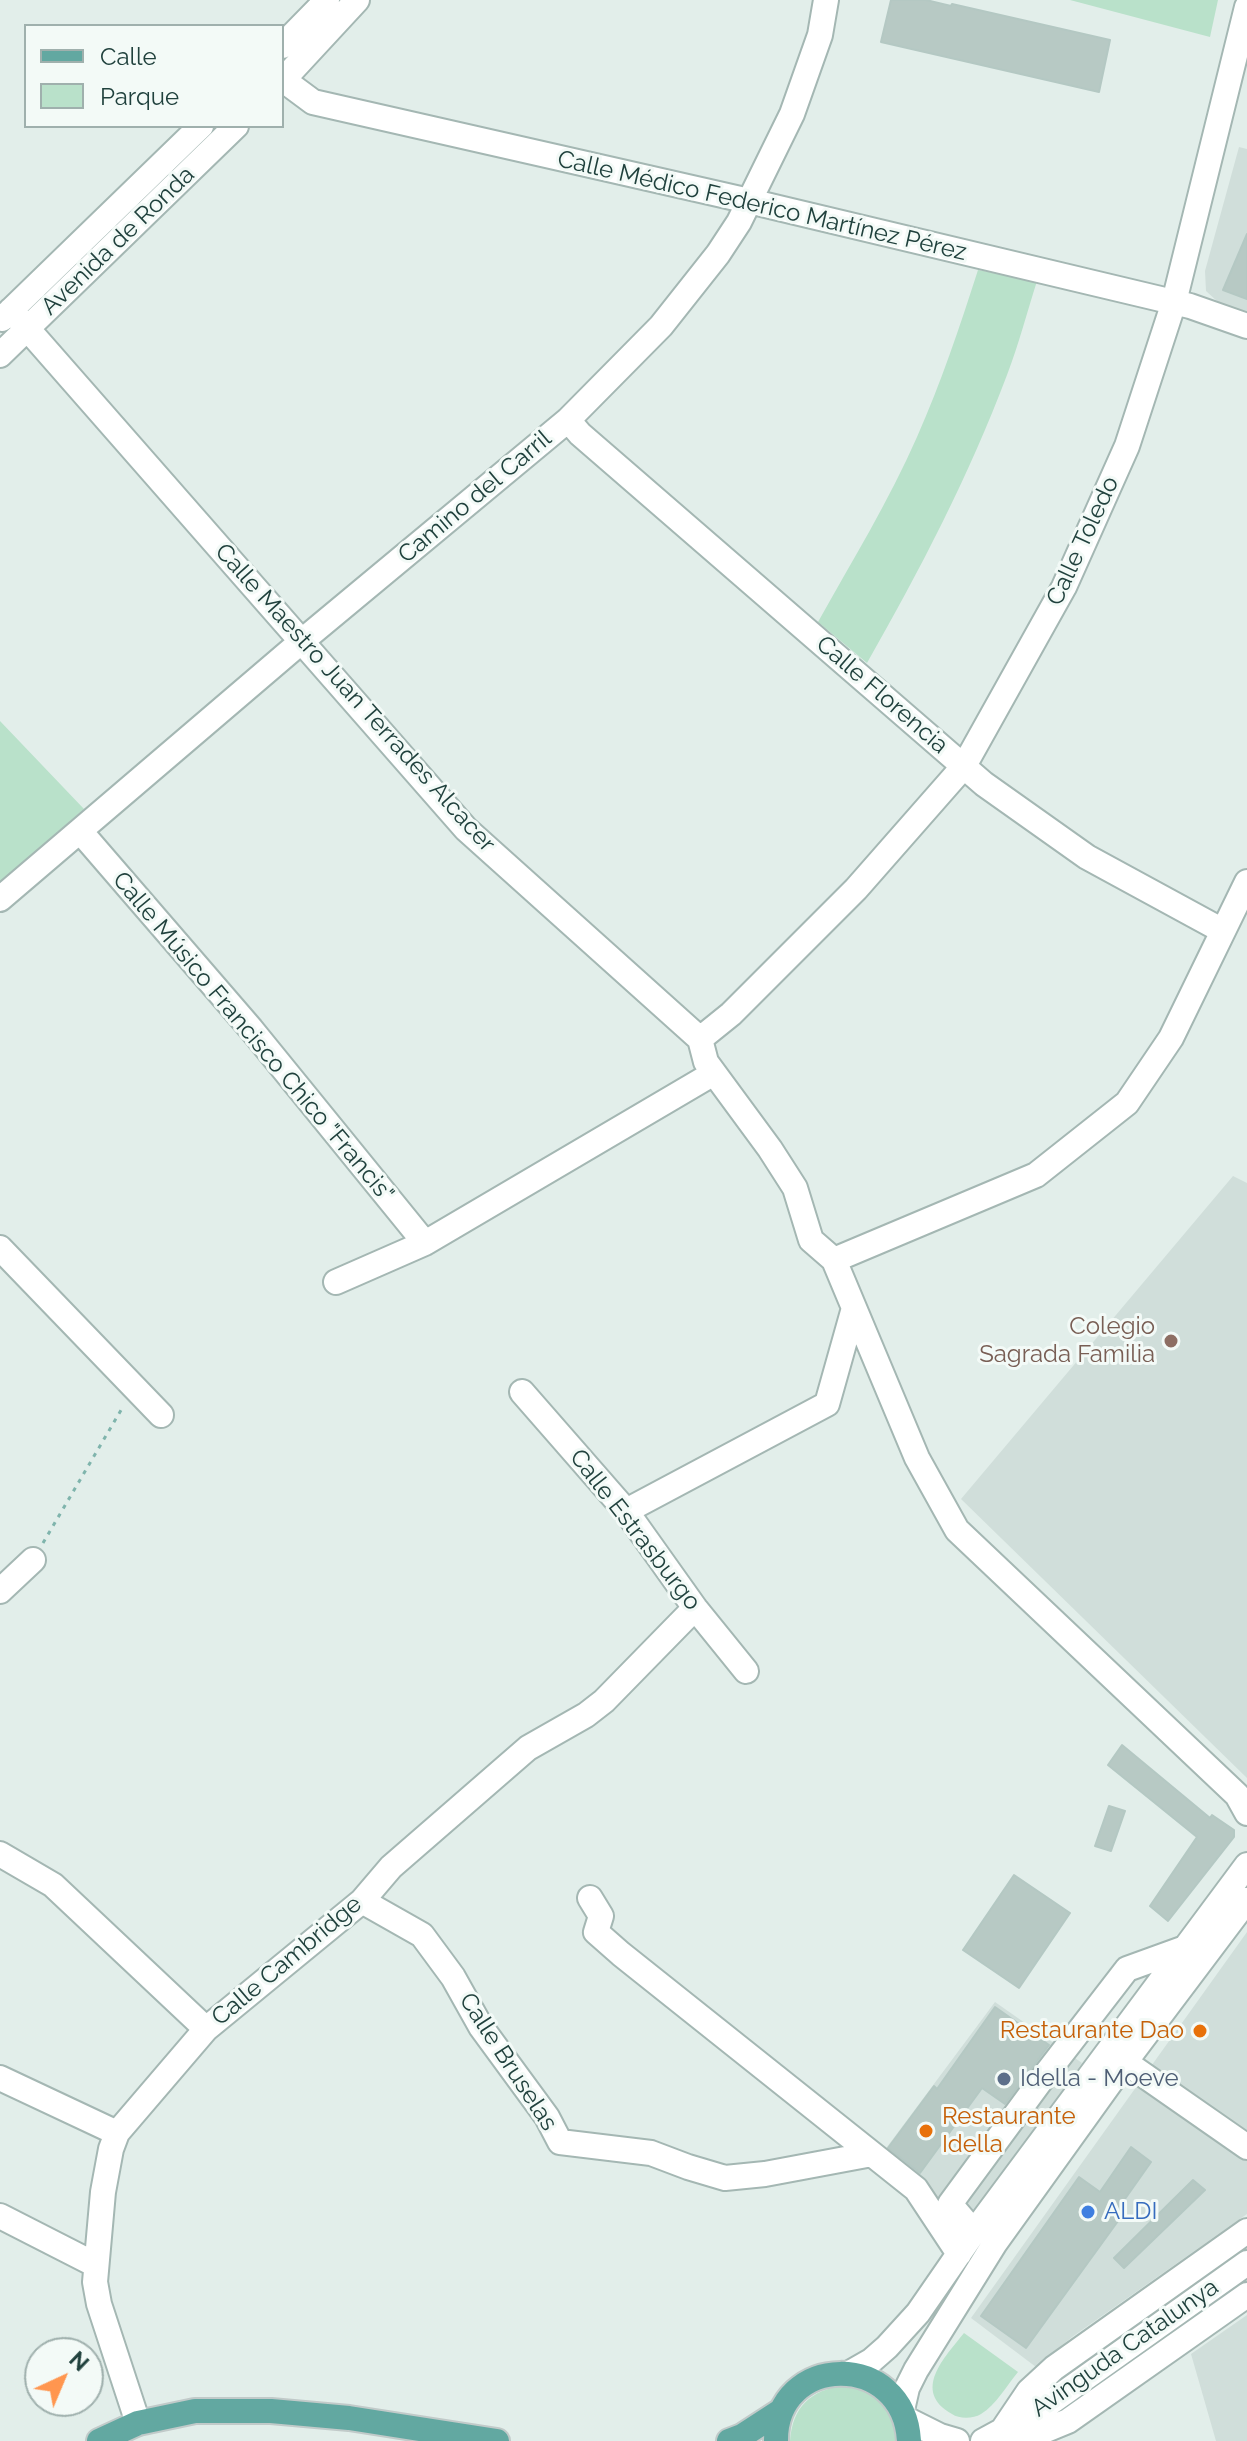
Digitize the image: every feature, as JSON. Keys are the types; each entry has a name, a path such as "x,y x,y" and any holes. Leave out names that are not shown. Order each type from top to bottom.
{"main road":[{"path":"776,2441 777,2423 794,2393 810,2380 829,2373 850,2373 871,2379 889,2392 905,2423"},
{"path":"729,2441 782,2410"},
{"path":"99,2441 138,2423 195,2411 271,2411 349,2418 497,2441"}],"street":[{"path":"284,44 327,0"},
{"path":"284,78 357,0"},
{"name":"Camino del Carril","path":"0,899 302,641 568,420 661,326 718,254 749,201 792,114 820,35 826,0"},
{"name":"Calle Toledo","path":"700,1039 731,1014 856,889 964,766 1064,587 1127,446 1174,302 1247,7"},
{"name":"Calle Médico Federico Martínez Pérez","path":"284,81 313,102 1174,302 1247,326"},
{"name":"Avenida de Ronda","path":"6,316 199,128"},
{"name":"Avenida de Ronda","path":"0,355 234,128"},
{"name":"Calle Maestro Juan Terrades Alcacer","path":"6,316 28,329 466,829 700,1039 706,1062 795,1188 811,1240 834,1260 917,1458 957,1530 1244,1802"},
{"name":"Calle Florencia","path":"568,420 580,434 984,784 1087,857 1223,931"},
{"name":"Calle Músico Francisco Chico \"Francis\"","path":"80,831 251,1029 425,1243"},
{"path":"834,1260 1036,1175 1127,1103 1171,1038 1247,882"},
{"path":"336,1282 425,1243 714,1073"},
{"path":"0,1248 161,1415"},
{"path":"626,1511 827,1404 854,1308"},
{"name":"Calle Estrasburgo","path":"522,1392 626,1511 695,1608 746,1671"},
{"path":"0,1591 33,1560"},
{"name":"Calle Cambridge","path":"138,2423 99,2304 95,2282 103,2192 117,2133 206,2029 362,1901 391,1867 528,1748 586,1715 604,1701 695,1608"},
{"path":"0,1854 53,1885 206,2029"},
{"path":"850,2373 887,2347 918,2313 974,2232 1247,1865"},
{"path":"590,1898 601,1916 596,1932 916,2189 959,2254"},
{"path":"957,2441 905,2423 907,2388 916,2370 995,2243 1125,2062 1247,1900"},
{"name":"Calle Bruselas","path":"362,1901 422,1935 453,1977 481,2027 547,2117 560,2142 651,2153 725,2178 765,2174 872,2154"},
{"path":"974,2232 950,2204 1039,2083 1127,1969 1185,1948"},
{"path":"1125,2062 1247,2147"},
{"path":"0,2078 117,2133"},
{"path":"1039,2083 1047,2134"},
{"path":"0,2216 96,2265"},
{"name":"Avinguda Catalunya","path":"990,2438 1029,2391 1054,2368 1247,2231"},
{"name":"Avinguda Catalunya","path":"990,2438 1040,2410 1247,2263"},
{"name":"Avinguda Catalunya","path":"990,2438 1041,2432 1068,2421 1247,2295"}],"path":[{"path":"33,1560 134,1387"}],"shaded area":[{"path":"1239,147 1247,149 1247,313 1218,302 1206,291 1205,271"},
{"name":"Colegio Sagrada Familia","path":"1233,1176 1247,1183 1247,1778 961,1499"},
{"path":"1247,1932 1247,2214 1072,2337 1036,2367 971,2318"},
{"path":"995,2002 1082,2063 958,2240 884,2151"},
{"path":"1247,2315 1247,2441 1216,2441 1191,2354"}],"green space":[{"path":"1070,0 1218,0 1210,37"},
{"path":"978,270 1037,281 1011,363 977,450 925,558 867,663 818,622 882,508 917,437"},
{"path":"0,721 84,809 0,882"},
{"path":"964,2333 1018,2372 986,2410 978,2416 966,2418 955,2416 940,2405 933,2385 941,2363"},
{"path":"844,2385 866,2391 882,2402 892,2418 897,2441 790,2441 795,2418 805,2402 822,2391"}],"building":[{"path":"891,0 952,4 1110,40 1099,92 881,42"},
{"path":"1247,234 1247,299 1223,290"},
{"path":"1122,1745 1210,1818 1212,1815 1234,1830 1234,1837 1168,1921 1150,1906 1197,1837 1108,1765"},
{"path":"1109,1806 1125,1811 1111,1851 1095,1846"},
{"path":"1014,1875 1070,1913 1019,1988 963,1950"},
{"path":"995,2007 1049,2045 1005,2104 982,2088 920,2173 888,2148 934,2086 937,2089"},
{"path":"1131,2147 1151,2162 1120,2206 1126,2210 1026,2348 981,2316 1079,2177 1100,2192"},
{"path":"1193,2180 1205,2190 1124,2268 1114,2258"}],"place":[{"name":"Colegio Sagrada Familia","path":"1171,1341"},
{"name":"Restaurante Dao","path":"1200,2031"},
{"name":"Idella - Moeve","path":"1004,2079"},
{"name":"Restaurante Idella","path":"926,2131"},
{"name":"ALDI","path":"1088,2212"}]}
